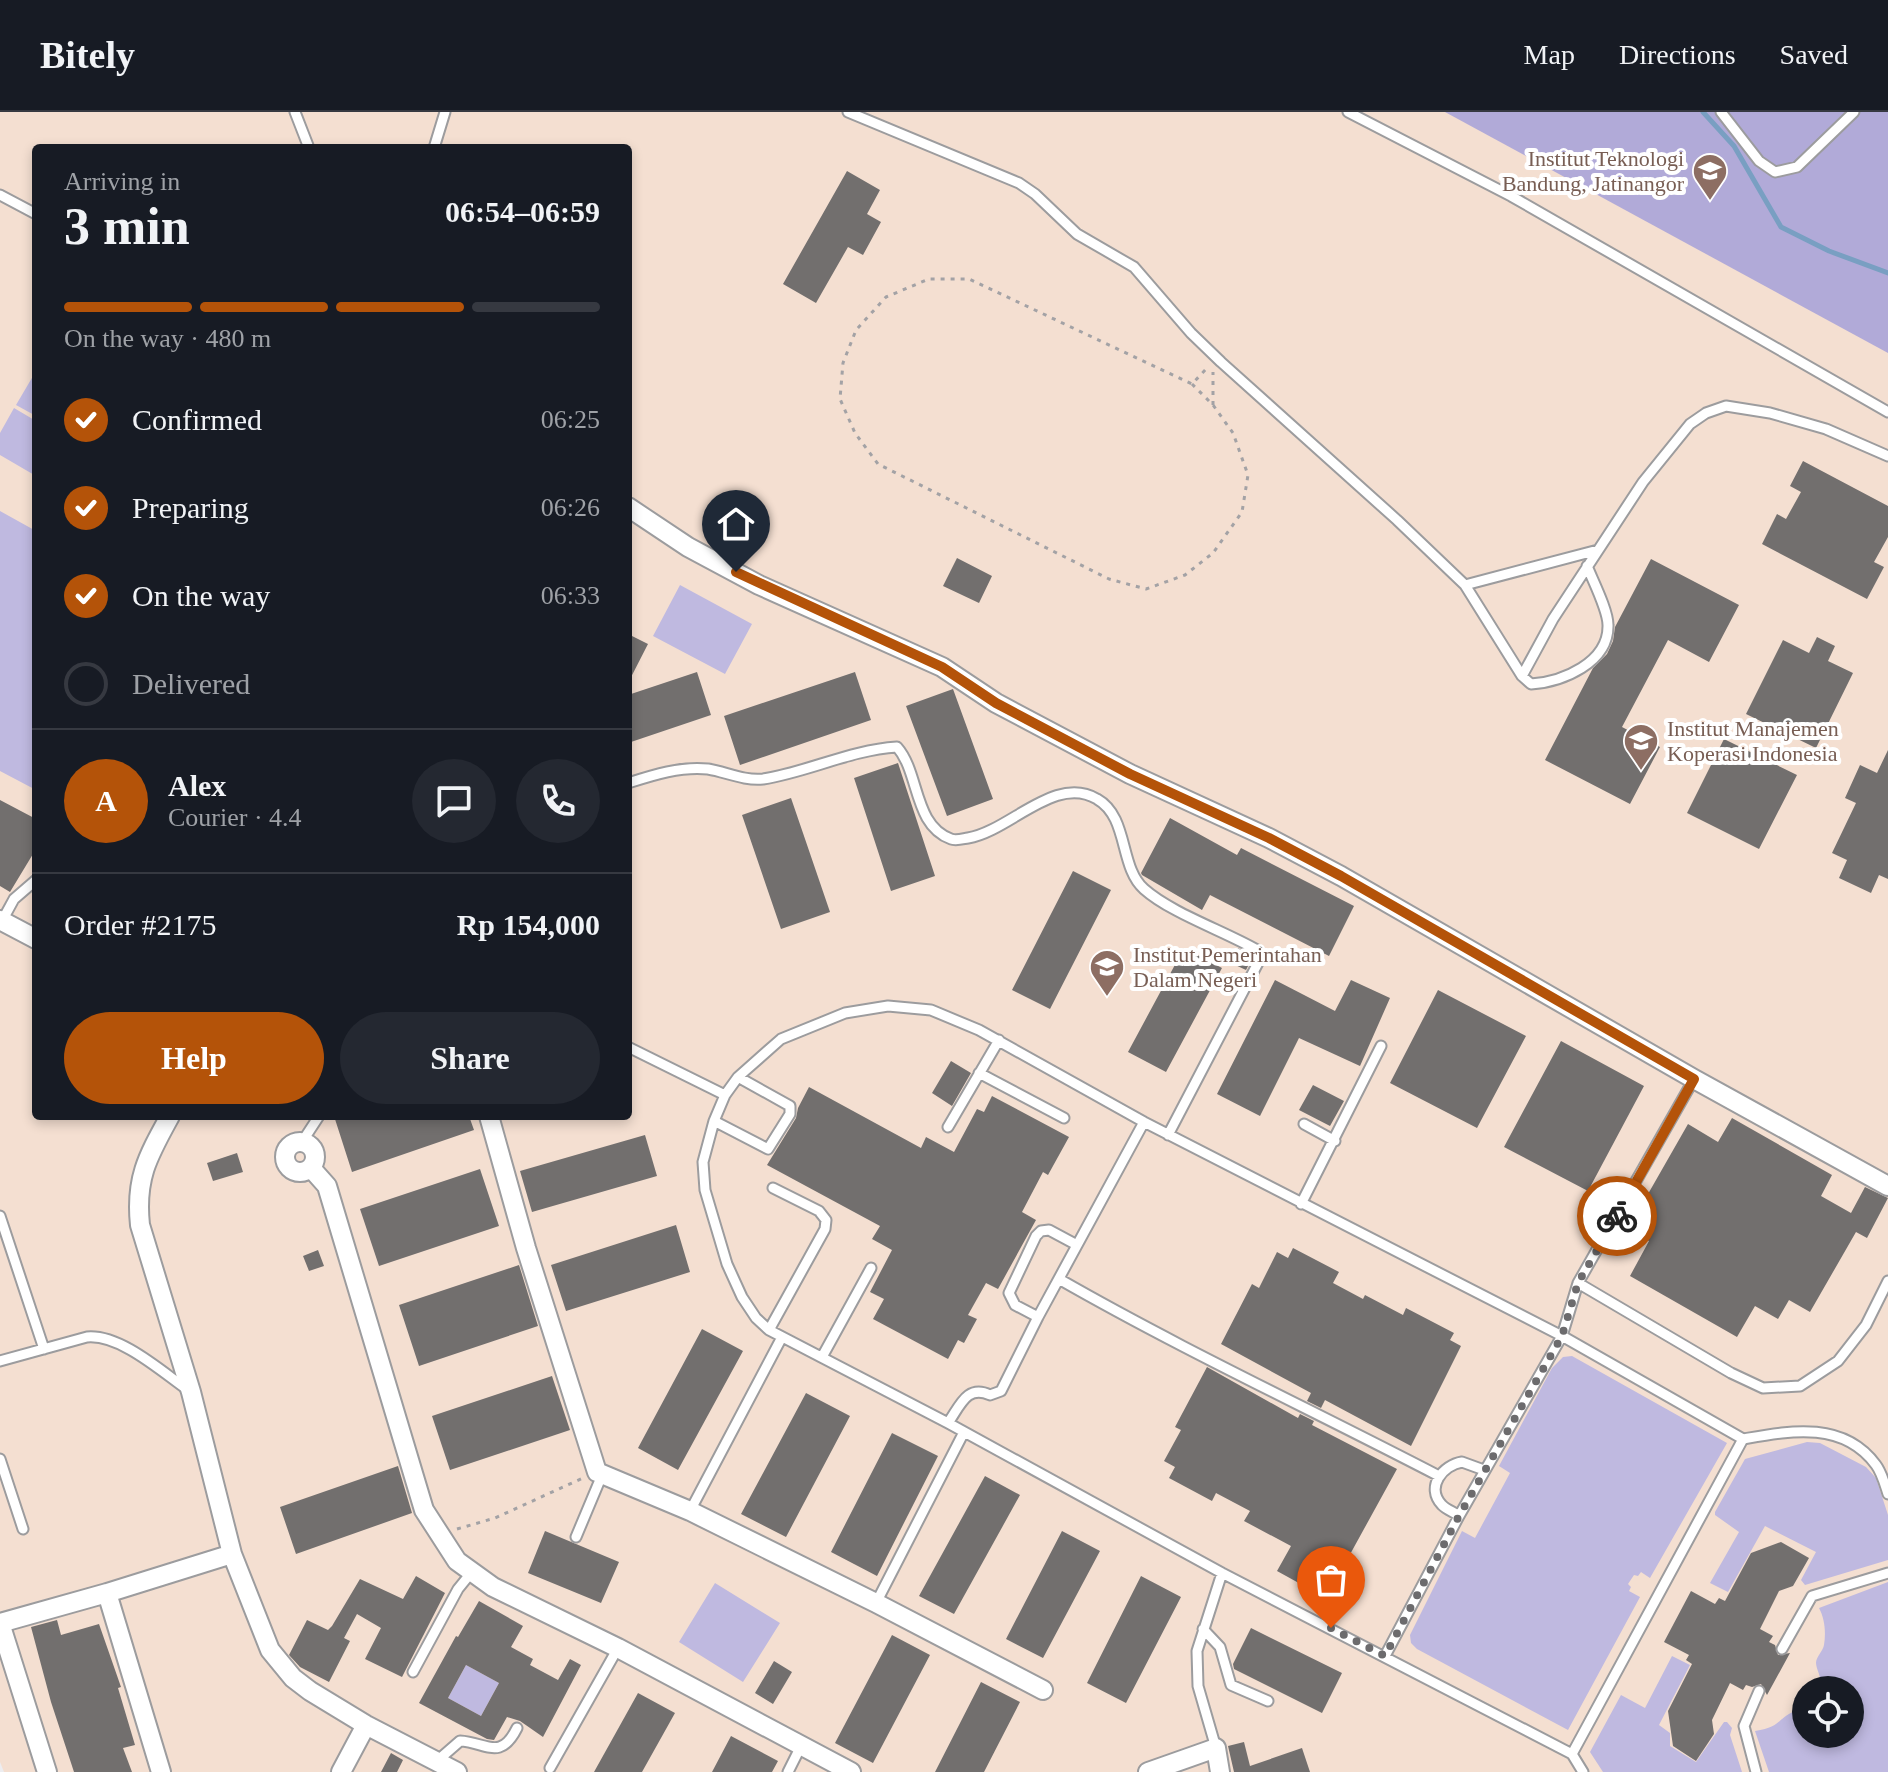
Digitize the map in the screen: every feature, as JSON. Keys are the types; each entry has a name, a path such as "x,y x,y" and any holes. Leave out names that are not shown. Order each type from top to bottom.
{"street":[{"path":"632,510 688,547 747,579 942,667 996,703 1117,767 1269,838 1341,876 1694,1079 1888,1186"},
{"path":"1,920 32,937"},
{"path":"168,1120 146,1160 138,1202 140,1225 191,1392 232,1554 270,1650 293,1678 366,1725 457,1772"},
{"path":"490,1120 517,1220 600,1473 690,1511 1043,1690"},
{"path":"302,1142 313,1149 315,1155 311,1168 296,1172 285,1162 288,1148 302,1142"},
{"path":"311,1168 327,1186 424,1510 457,1561 493,1587 618,1648 851,1772"},
{"path":"47,1772 0,1623 232,1554"},
{"path":"107,1593 161,1772"},
{"path":"341,1772 366,1725"},
{"path":"1148,1772 1216,1748 1220,1772"}],"lane":[{"path":"295,112 307,144"},
{"path":"435,144 445,112"},
{"path":"848,112 1019,183 1077,234 1134,267 1191,333 1221,362 1465,585 1522,676 1531,684 1551,683 1572,674 1595,657 1606,638 1609,624 1587,566"},
{"path":"1348,112 1511,196 1888,412"},
{"path":"1721,112 1759,161 1775,172 1797,167 1854,112"},
{"path":"0,195 32,212"},
{"path":"1522,676 1553,619 1643,482 1690,424 1706,413 1726,406 1770,413 1826,429 1888,456"},
{"path":"1465,585 1598,550"},
{"path":"632,782 654,774 696,768 762,779 846,756 897,747 905,756 922,810 939,833 954,841 980,836 1061,793 1095,797 1108,807 1114,817 1136,880 1143,889 1247,944 1257,950 1259,956 1168,1135"},
{"path":"1,920 14,899 32,883"},
{"path":"1583,1772 1572,1754 1222,1573 948,1423 769,1330 756,1318 742,1297 727,1264 705,1190 703,1162 714,1121 725,1095 738,1077 781,1039 845,1013 888,1006 931,1010 999,1040 1168,1135 1562,1336 1743,1439 1810,1430 1830,1434 1858,1448 1877,1466 1888,1494"},
{"path":"948,1127 999,1040"},
{"path":"1301,1204 1381,1046"},
{"path":"632,1049 725,1095"},
{"path":"979,1073 1064,1118"},
{"path":"714,1121 768,1149 790,1114 790,1106 738,1077"},
{"path":"1385,1656 1484,1470 1562,1336 1578,1283 1694,1079"},
{"path":"302,1142 316,1120"},
{"path":"948,1423 972,1392 980,1390 990,1395 1001,1391 1144,1122"},
{"path":"1304,1124 1335,1141"},
{"path":"769,1330 825,1229 826,1220 819,1211 773,1188"},
{"path":"0,1216 44,1349"},
{"path":"1038,1317 1015,1305 1009,1293 1036,1236 1041,1231 1049,1230 1077,1245"},
{"path":"822,1357 871,1268"},
{"path":"1059,1279 1203,1357 1439,1476"},
{"path":"1578,1283 1731,1373 1763,1388 1800,1386 1838,1361 1866,1325 1888,1281"},
{"path":"0,1361 87,1337 108,1337 191,1392"},
{"path":"690,1511 782,1337"},
{"path":"876,1603 964,1432"},
{"path":"1572,1754 1743,1439"},
{"path":"0,1459 23,1529"},
{"path":"1459,1516 1439,1501 1436,1486 1439,1476 1444,1469 1462,1462 1484,1470"},
{"path":"576,1537 600,1473"},
{"path":"413,1672 458,1589 471,1573"},
{"path":"1216,1748 1198,1686 1197,1651 1222,1573"},
{"path":"1782,1649 1812,1596 1888,1573"},
{"path":"1203,1629 1220,1647 1231,1685 1268,1701"},
{"path":"550,1768 618,1648"},
{"path":"1756,1772 1744,1726 1759,1691"},
{"path":"437,1761 460,1741 485,1748 506,1745 517,1728"},
{"path":"788,1772 801,1746"}],"path":[{"path":"929,279 969,279 1192,384 1213,405 1233,433 1248,475 1242,512 1213,553 1185,575 1146,589 1109,579 878,464 855,433 840,399 843,363 856,330 886,297 929,279"},
{"path":"1192,384 1213,361 1213,405"},
{"path":"438,1533 495,1518 600,1473"}],"shaded area":[{"name":"Institut Pemerintahan Dalam Negeri","path":"0,112 1888,112 1888,1772 4,1772 0,1762"},
{"name":"Institut Teknologi Bandung, Jatinangor","path":"1445,112 1888,112 1888,353"},
{"path":"32,378 32,414 16,405"},
{"path":"14,408 32,419 32,474 0,455 0,433"},
{"path":"0,511 32,529 32,788 0,771"},
{"path":"680,585 752,624 725,674 653,636"},
{"path":"1572,1356 1727,1443 1650,1578 1641,1572 1638,1576 1634,1575 1628,1584 1631,1587 1629,1591 1640,1597 1568,1730 1417,1649 1411,1643 1410,1635 1462,1531 1475,1538 1510,1473 1499,1466 1552,1368 1563,1357"},
{"path":"1807,1442 1820,1443 1866,1467 1876,1478 1888,1515 1888,1560 1805,1585 1801,1580 1816,1552 1765,1526 1728,1592 1710,1583 1739,1532 1715,1512 1745,1459"},
{"path":"1888,1582 1888,1772 1769,1772 1755,1731 1775,1725 1792,1712 1792,1748 1864,1748 1864,1676 1820,1676 1816,1663 1825,1640 1825,1631 1819,1608"},
{"path":"715,1583 780,1623 743,1682 679,1642"},
{"path":"1672,1656 1690,1665 1659,1725 1670,1733 1670,1746 1696,1762 1727,1722 1732,1728 1730,1735 1742,1772 1603,1772 1590,1752 1621,1695 1645,1708"},
{"path":"466,1665 499,1683 481,1716 448,1698"}],"building":[{"path":"847,171 880,190 867,214 881,222 863,255 848,247 816,303 783,284"},
{"path":"1803,461 1888,506 1888,537 1874,562 1884,567 1867,599 1762,544 1777,514 1786,519 1801,492 1790,486"},
{"path":"957,558 992,576 979,603 943,586"},
{"path":"1651,559 1739,605 1709,662 1668,640 1622,727 1660,747 1630,804 1545,760 1593,668 1607,654 1615,627"},
{"path":"632,636 648,644 632,675"},
{"path":"1817,637 1835,646 1828,661 1853,673 1816,748 1746,714 1783,640 1809,653"},
{"path":"697,672 711,715 632,742 632,694"},
{"path":"855,672 871,720 740,765 724,716"},
{"path":"953,689 993,799 947,816 906,706"},
{"path":"1724,739 1797,775 1759,849 1687,813"},
{"path":"1888,750 1888,879 1879,875 1871,893 1839,878 1847,860 1832,853 1856,803 1845,798 1860,765 1877,773"},
{"path":"898,763 935,876 891,891 854,778"},
{"path":"791,798 830,912 781,929 742,815"},
{"path":"0,800 32,817 32,856 10,892 0,886"},
{"path":"1170,818 1237,855 1241,848 1354,906 1329,956 1210,895 1202,910 1142,875"},
{"path":"1073,871 1111,890 1050,1009 1012,990"},
{"path":"1184,948 1222,968 1166,1072 1128,1052"},
{"path":"1238,948 1250,955 1246,970 1231,963"},
{"path":"1275,980 1335,1011 1351,980 1390,998 1360,1066 1299,1038 1260,1116 1217,1094"},
{"path":"1438,990 1526,1036 1477,1128 1390,1083"},
{"path":"1561,1041 1644,1086 1588,1191 1504,1147"},
{"path":"951,1061 971,1073 952,1106 932,1093"},
{"path":"1313,1085 1344,1101 1330,1126 1299,1110"},
{"path":"809,1087 921,1148 926,1137 954,1152 977,1109 984,1112 992,1096 1069,1137 1048,1175 1043,1172 1022,1212 1036,1220 998,1289 986,1283 968,1315 977,1319 964,1343 958,1340 948,1359 873,1319 884,1299 870,1292 892,1250 872,1239 880,1226 767,1165 796,1118"},
{"path":"1732,1118 1832,1175 1821,1196 1851,1213 1865,1187 1888,1198 1867,1238 1856,1232 1810,1312 1789,1300 1778,1319 1755,1306 1737,1337 1630,1276 1649,1241 1628,1229 1688,1124 1718,1142"},
{"path":"335,1120 470,1120 474,1130 352,1172"},
{"path":"645,1135 657,1176 532,1212 520,1171"},
{"path":"237,1153 243,1172 213,1181 207,1163"},
{"path":"480,1169 499,1226 379,1266 360,1209"},
{"path":"676,1225 690,1272 566,1311 551,1265"},
{"path":"1293,1248 1339,1272 1333,1283 1363,1299 1365,1295 1403,1315 1406,1308 1454,1333 1450,1340 1461,1346 1411,1446 1325,1400 1321,1408 1307,1401 1311,1393 1221,1344 1252,1284 1259,1288 1277,1252 1288,1258"},
{"path":"318,1250 324,1266 309,1271 303,1256"},
{"path":"519,1265 538,1326 419,1366 399,1305"},
{"path":"702,1329 743,1351 678,1470 638,1448"},
{"path":"1207,1367 1298,1418 1300,1414 1314,1421 1312,1425 1397,1469 1326,1598 1277,1571 1291,1546 1244,1521 1250,1511 1216,1493 1212,1501 1169,1478 1175,1467 1164,1461 1181,1430 1175,1427"},
{"path":"552,1376 570,1430 450,1470 432,1416"},
{"path":"806,1393 850,1416 786,1537 741,1514"},
{"path":"892,1433 938,1456 877,1576 831,1552"},
{"path":"398,1466 412,1513 296,1554 280,1507"},
{"path":"985,1476 1020,1495 954,1614 919,1596"},
{"path":"545,1531 619,1562 601,1603 528,1573"},
{"path":"1062,1531 1100,1551 1043,1658 1006,1639"},
{"path":"1781,1542 1809,1558 1793,1586 1779,1591 1760,1629 1773,1636 1769,1642 1775,1645 1778,1655 1790,1653 1767,1695 1761,1684 1746,1685 1743,1690 1730,1683 1712,1720 1714,1734 1696,1761 1673,1746 1668,1711 1692,1664 1686,1660 1689,1655 1664,1642 1691,1591 1715,1604 1719,1598 1725,1601 1751,1553"},
{"path":"416,1576 445,1593 402,1677 365,1659 381,1628 357,1614 344,1638 350,1641 329,1682 300,1667 289,1655 307,1620 328,1630 332,1626 360,1579 403,1599"},
{"path":"1141,1576 1181,1597 1126,1703 1087,1683"},
{"path":"479,1601 523,1626 511,1647 533,1659 530,1665 558,1680 570,1659 581,1665 543,1737 520,1721 507,1717 494,1740 487,1739 419,1703","holes":["466,1665 499,1683 481,1716 448,1698"]},
{"path":"57,1620 61,1635 99,1624 121,1687 118,1688 135,1745 123,1748 132,1772 74,1772 31,1627"},
{"path":"1251,1628 1342,1673 1322,1713 1234,1669 1233,1664"},
{"path":"892,1635 930,1655 873,1763 835,1743"},
{"path":"774,1661 792,1672 773,1704 755,1693"},
{"path":"981,1682 1020,1702 984,1772 935,1772"},
{"path":"638,1693 675,1713 642,1772 594,1772"},
{"path":"731,1736 778,1761 772,1772 712,1772"},
{"path":"1244,1742 1250,1766 1302,1748 1310,1772 1234,1772 1228,1746"},
{"path":"391,1753 403,1760 397,1772 381,1772"}],"waterway":[{"path":"1703,112 1734,146 1781,227 1829,251 1888,273"}],"way so far":[{"path":"1331,1628 1385,1656 1484,1470 1562,1336 1578,1283 1617,1216"}],"place":[{"name":"Institut Teknologi Bandung, Jatinangor","path":"1710,202"},
{"name":"Institut Manajemen Koperasi Indonesia","path":"1641,772"},
{"name":"Institut Pemerintahan Dalam Negeri","path":"1107,998"}],"route":[{"path":"736,572 942,667 996,703 1130,774 1269,838 1341,876 1694,1079 1617,1216"}]}
